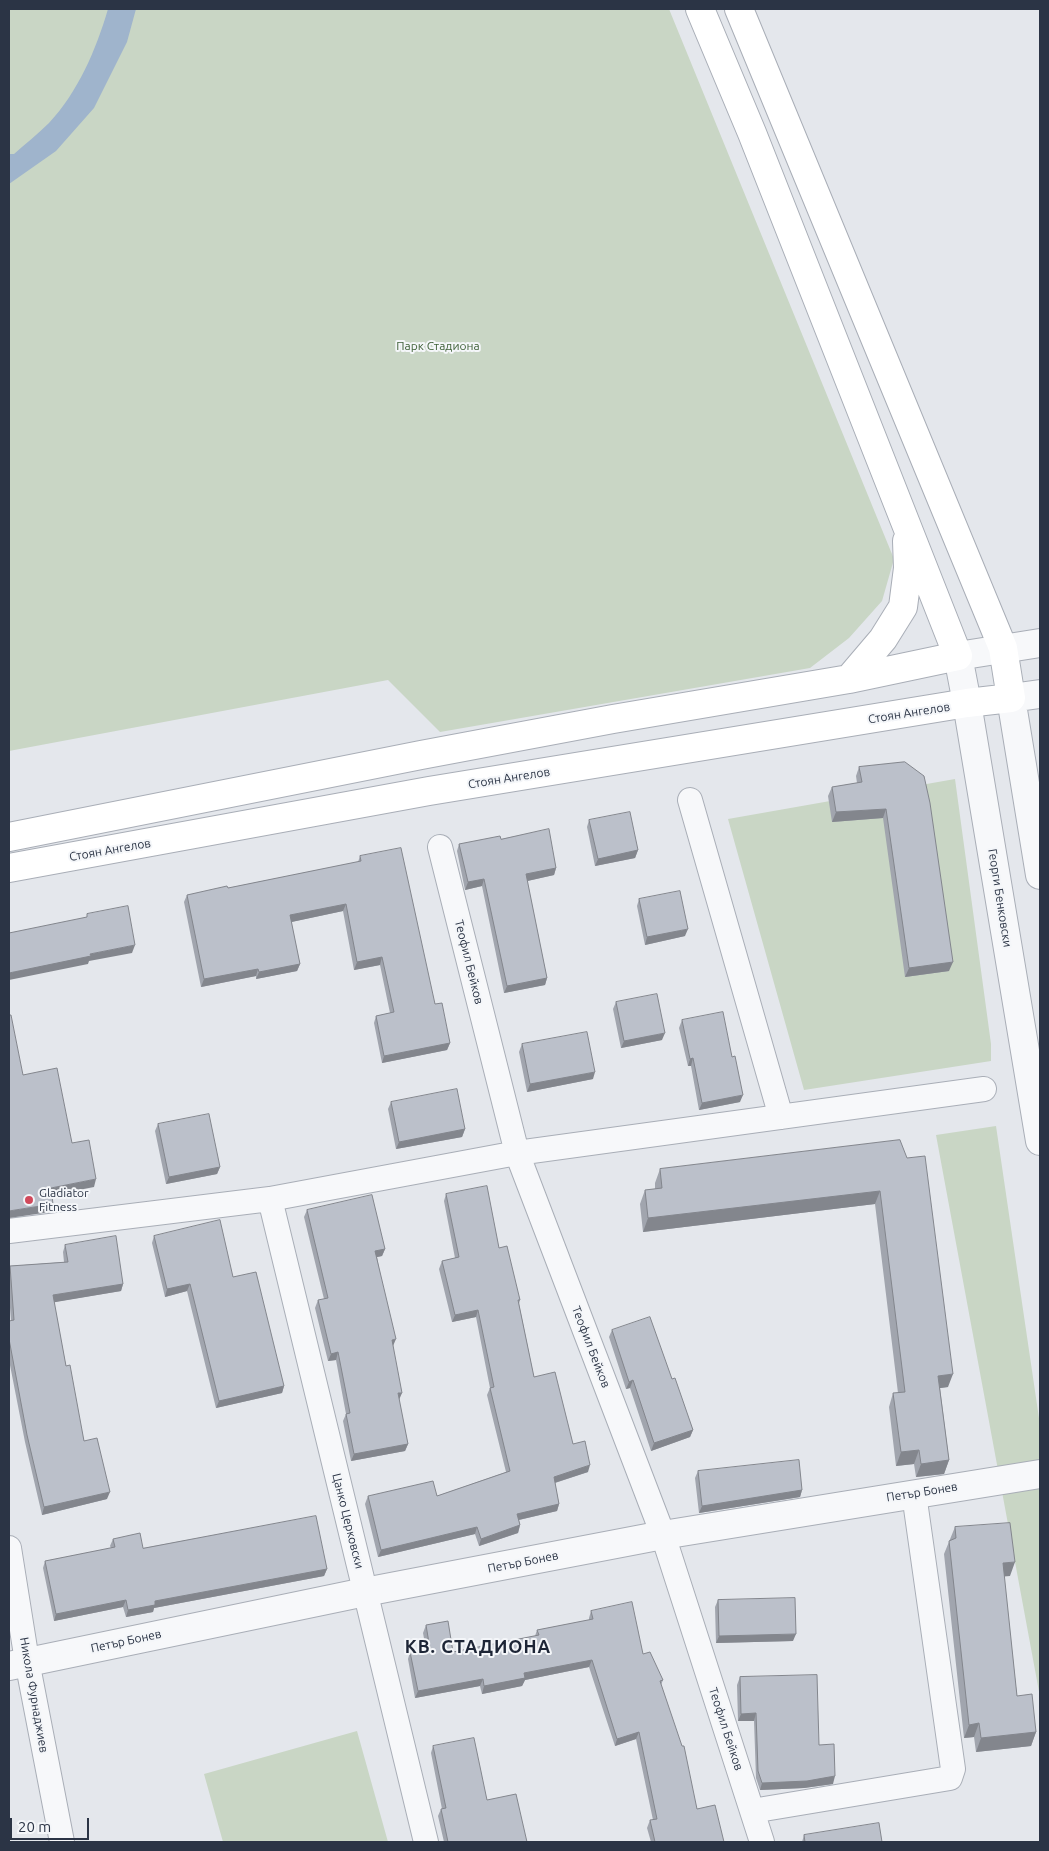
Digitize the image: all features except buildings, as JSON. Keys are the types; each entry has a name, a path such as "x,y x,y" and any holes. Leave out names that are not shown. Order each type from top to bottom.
{"main road":[{"path":"9,837 431,753 623,717 849,679 958,656 752,133 700,9"},
{"path":"739,9 1003,648 1011,698"},
{"path":"849,679 883,638 903,607 908,568 907,523"},
{"name":"Стоян Ангелов","path":"9,868 429,791 967,703 1011,698"}],"street":[{"path":"958,656 1040,643"},
{"name":"Георги Бенковски","path":"958,656 1040,1141"},
{"path":"1040,694 1011,698 1040,875"},
{"path":"690,800 781,1117"},
{"name":"Теофил Бейков","path":"440,847 517,1153 663,1534 762,1842"},
{"path":"9,1231 270,1199 517,1153 984,1089"},
{"name":"Цанко Церковски","path":"270,1199 426,1842"},
{"name":"Петър Бонев","path":"18,1664 365,1592 663,1534 1040,1474"},
{"path":"752,1811 950,1778 953,1769 914,1494"},
{"name":"Никола Фурнаджиев","path":"9,1548 18,1664 62,1842"}],"green space":[{"name":"Парк Стадиона","path":"9,9 669,9 894,559 882,601 849,638 810,668 440,732 388,680 9,751"},
{"path":"955,779 991,1044 991,1061 804,1090 728,819"},
{"path":"996,1126 1040,1425 1040,1697 936,1135"},
{"path":"357,1731 388,1842 223,1842 204,1774"}],"water":[{"path":"108,9 136,9 127,42 94,108 56,151 9,184 9,154 14,154 45,127 69,98 92,55"}],"place":[{"name":"Gladiator Fitness","path":"29,1200"}],"district":[{"name":"КВ. СТАДИОНА","path":"478,1647"}]}
